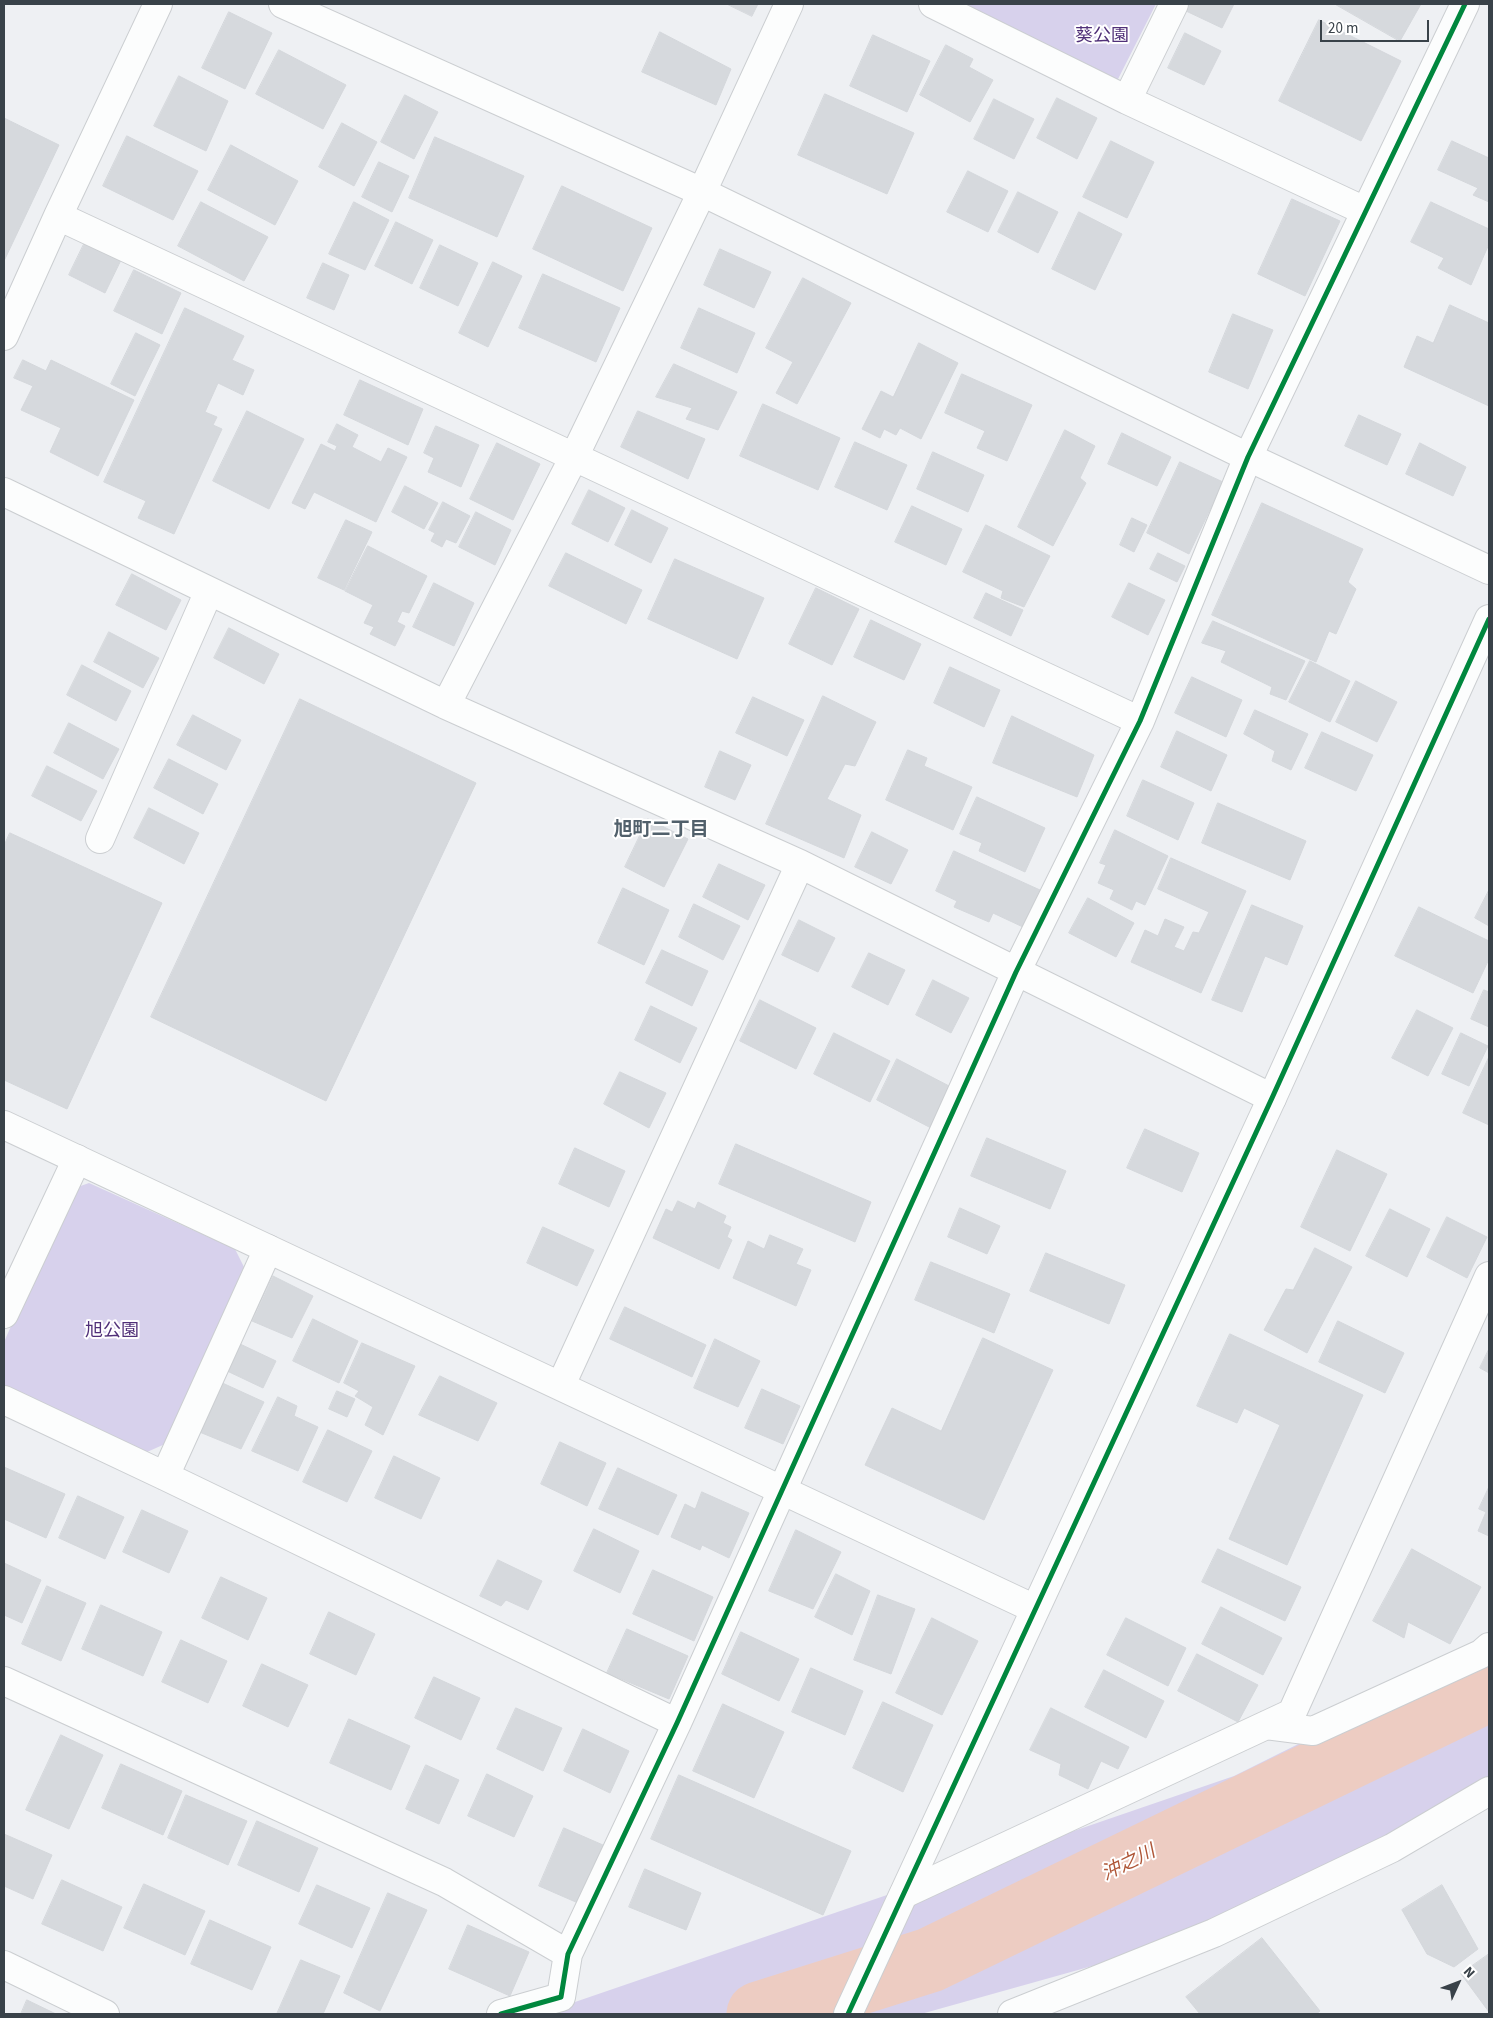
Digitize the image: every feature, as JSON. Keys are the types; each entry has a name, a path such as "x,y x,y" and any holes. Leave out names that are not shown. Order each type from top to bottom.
{"street":[{"path":"4,336 58,216 158,4"},
{"path":"283,4 702,192 1248,456 1489,570"},
{"path":"446,705 574,457 702,192 789,4"},
{"path":"934,4 1127,100 1365,211"},
{"path":"1127,100 1174,4"},
{"path":"501,2014 561,1997 568,1954 677,1723 1016,972 1140,721 1248,456 1465,4"},
{"path":"58,216 1140,721"},
{"path":"4,492 446,705 800,864 1272,1098"},
{"path":"100,839 209,591"},
{"path":"848,2014 1272,1098 1489,619"},
{"path":"561,1385 800,864"},
{"path":"4,1124 1035,1609"},
{"path":"4,1314 76,1159"},
{"path":"165,1476 268,1249"},
{"path":"904,1894 1292,1713 1489,1276"},
{"path":"4,1400 677,1723"},
{"path":"1266,1725 1313,1731 1481,1654 1489,1647"},
{"path":"4,1681 444,1882 568,1954"},
{"path":"1012,2014 1214,1933 1392,1848 1489,1791"},
{"path":"4,1966 105,2014"}],"green space":[{"name":"葵公園","path":"962,4 1156,4 1116,83"},
{"name":"旭公園","path":"89,1183 235,1249 244,1267 165,1444 147,1452 4,1388 4,1342 72,1189"},
{"path":"1489,1649 1489,1789 1343,1872 1103,1963 921,2014 540,2014 1234,1776"}],"building":[{"path":"727,4 758,4 752,16"},
{"path":"1190,4 1234,4 1222,28 1186,11"},
{"path":"1335,4 1421,4 1400,41"},
{"path":"229,12 272,33 245,89 202,68"},
{"path":"1319,20 1401,61 1361,141 1279,101"},
{"path":"660,32 731,69 716,105 642,72"},
{"path":"1185,33 1221,51 1204,85 1168,68"},
{"path":"873,35 930,61 907,112 850,86"},
{"path":"946,45 973,59 969,67 993,80 970,122 920,95"},
{"path":"279,50 346,85 323,129 256,94"},
{"path":"179,76 228,101 206,151 154,126"},
{"path":"825,94 914,133 887,194 798,155"},
{"path":"405,95 438,112 414,159 381,142"},
{"path":"1057,98 1097,118 1077,159 1037,138"},
{"path":"994,99 1034,119 1014,159 974,139"},
{"path":"4,118 59,145 4,261"},
{"path":"342,123 377,142 354,186 319,167"},
{"path":"127,136 198,171 173,220 103,186"},
{"path":"435,137 524,176 497,237 409,198"},
{"path":"1111,141 1154,162 1127,218 1083,197"},
{"path":"1452,141 1489,158 1489,202 1473,195 1478,188 1438,170"},
{"path":"231,145 298,181 275,225 208,190"},
{"path":"379,162 409,176 392,212 362,197"},
{"path":"968,171 1008,191 988,232 947,212"},
{"path":"562,186 652,228 623,291 533,249"},
{"path":"1018,192 1058,212 1038,253 998,232"},
{"path":"1292,199 1340,221 1305,296 1258,274"},
{"path":"201,202 268,237 244,281 178,246"},
{"path":"354,202 389,220 365,270 329,254"},
{"path":"1431,202 1489,229 1489,244 1471,285 1438,268 1444,258 1411,242"},
{"path":"1079,212 1122,234 1095,290 1052,269"},
{"path":"396,222 433,240 412,284 375,266"},
{"path":"86,240 122,258 105,293 69,275"},
{"path":"440,245 478,263 458,306 420,288"},
{"path":"720,249 771,272 754,308 704,285"},
{"path":"493,262 522,276 488,347 459,333"},
{"path":"323,263 349,275 334,310 307,298"},
{"path":"134,270 181,293 162,334 114,311"},
{"path":"543,274 620,308 596,362 519,328"},
{"path":"803,278 851,303 797,404 776,393 793,362 766,348"},
{"path":"1450,305 1489,323 1489,406 1404,367 1417,336 1433,343"},
{"path":"185,308 244,336 232,360 254,370 243,395 218,383 205,412 217,417 213,425 222,429 174,534 138,518 146,501 104,482"},
{"path":"699,308 755,333 737,373 681,348"},
{"path":"1233,314 1273,330 1248,389 1209,372"},
{"path":"136,333 160,345 135,396 111,384"},
{"path":"919,343 958,363 921,439 900,428 896,435 884,429 880,438 862,429 881,391 893,397"},
{"path":"23,360 46,371 51,360 134,400 98,476 50,452 61,428 21,410 33,386 14,378"},
{"path":"674,364 737,392 718,430 686,419 692,408 656,397"},
{"path":"962,374 1032,405 1007,461 977,448 985,431 945,413"},
{"path":"360,380 423,409 408,445 344,415"},
{"path":"763,404 840,438 818,490 740,456"},
{"path":"247,411 304,439 269,509 213,481"},
{"path":"638,411 705,439 688,479 621,447"},
{"path":"1359,415 1401,434 1387,465 1345,446"},
{"path":"337,424 358,435 352,447 381,462 388,448 407,457 376,522 314,492 305,509 292,503 321,444 335,451 337,446 328,442"},
{"path":"436,426 479,445 461,487 428,472 434,458 424,453"},
{"path":"1065,430 1095,446 1080,478 1086,483 1053,546 1018,527"},
{"path":"1122,433 1171,457 1157,486 1108,464"},
{"path":"855,442 907,465 887,510 835,487"},
{"path":"497,443 540,464 513,520 470,499"},
{"path":"1420,443 1466,467 1453,496 1406,474"},
{"path":"933,452 984,475 968,512 917,489"},
{"path":"1180,462 1223,482 1189,554 1147,533"},
{"path":"405,486 438,503 424,529 392,512"},
{"path":"589,490 625,508 608,542 572,524"},
{"path":"443,502 470,516 456,543 446,539 442,547 431,541 435,533 429,530"},
{"path":"1262,503 1363,549 1348,582 1356,589 1336,634 1329,631 1316,662 1212,615"},
{"path":"912,506 962,529 946,565 895,542"},
{"path":"632,510 668,528 651,563 615,545"},
{"path":"476,512 511,530 495,565 459,547"},
{"path":"1132,518 1147,525 1134,552 1120,545"},
{"path":"346,520 372,532 344,590 318,578"},
{"path":"986,525 1050,556 1024,607 1001,598 1003,591 963,572"},
{"path":"368,546 427,576 409,613 402,611 397,622 405,626 395,646 370,634 374,627 364,623 373,605 345,591"},
{"path":"566,553 642,590 626,624 549,586"},
{"path":"1158,553 1185,566 1177,582 1150,569"},
{"path":"675,559 764,598 737,659 648,619"},
{"path":"132,574 181,600 166,630 116,605"},
{"path":"434,583 474,603 454,646 413,627"},
{"path":"1129,583 1165,600 1148,635 1112,617"},
{"path":"816,588 859,609 832,665 789,644"},
{"path":"986,593 1023,610 1011,636 974,618"},
{"path":"871,620 921,644 904,680 854,657"},
{"path":"1213,621 1305,661 1286,700 1270,694 1272,687 1221,662 1226,651 1202,643"},
{"path":"229,628 279,654 264,684 214,658"},
{"path":"109,632 159,658 143,688 94,662"},
{"path":"1310,661 1350,681 1330,722 1289,702"},
{"path":"82,665 131,691 116,721 67,695"},
{"path":"950,667 1000,690 984,727 934,703"},
{"path":"1192,677 1242,700 1226,737 1175,713"},
{"path":"1356,681 1397,702 1377,742 1336,722"},
{"path":"823,696 876,722 855,766 845,764 827,799 861,815 844,858 766,824"},
{"path":"753,697 804,720 787,756 736,733"},
{"path":"300,699 476,783 326,1101 151,1017"},
{"path":"1255,710 1308,734 1291,770 1272,761 1275,751 1244,734"},
{"path":"193,715 241,740 226,770 177,745"},
{"path":"1012,716 1094,755 1077,797 993,763"},
{"path":"69,723 119,749 103,779 54,753"},
{"path":"1177,731 1227,755 1211,791 1161,767"},
{"path":"1322,732 1373,755 1356,791 1305,768"},
{"path":"908,750 927,758 924,766 972,787 953,830 886,800"},
{"path":"720,751 751,765 735,800 705,787"},
{"path":"169,759 218,784 203,814 154,788"},
{"path":"47,766 97,791 81,821 32,796"},
{"path":"1143,780 1194,803 1178,840 1127,816"},
{"path":"977,797 1045,828 1025,872 979,851 982,843 960,834"},
{"path":"1218,803 1306,841 1290,880 1202,843"},
{"path":"149,808 199,833 184,864 134,838"},
{"path":"648,819 688,839 664,887 625,867"},
{"path":"1115,830 1168,856 1145,905 1136,901 1132,910 1110,899 1114,890 1098,883 1106,865 1100,863"},
{"path":"872,832 908,850 891,884 855,867"},
{"path":"10,833 162,903 67,1109 4,1080 4,846"},
{"path":"954,851 1040,890 1023,927 993,913 989,922 954,907 957,901 936,891"},
{"path":"1171,858 1246,891 1201,993 1131,962 1145,930 1158,936 1165,919 1184,927 1174,947 1184,951 1193,932 1199,933 1209,912 1158,889"},
{"path":"719,864 765,885 748,920 703,897"},
{"path":"623,888 669,910 644,965 598,943"},
{"path":"1489,890 1489,926 1475,918"},
{"path":"1088,898 1134,923 1116,957 1069,933"},
{"path":"694,904 740,926 723,960 679,937"},
{"path":"1252,905 1303,926 1287,965 1265,956 1242,1012 1212,1000"},
{"path":"1419,907 1489,941 1489,959 1473,993 1395,956"},
{"path":"799,920 835,938 818,972 782,955"},
{"path":"662,950 708,971 692,1006 646,983"},
{"path":"869,953 905,970 888,1005 852,987"},
{"path":"933,980 969,998 951,1033 916,1015"},
{"path":"1484,990 1489,992 1489,1027 1471,1019"},
{"path":"760,1000 816,1028 796,1069 740,1041"},
{"path":"651,1006 697,1028 680,1063 635,1040"},
{"path":"1417,1010 1453,1028 1428,1076 1392,1058"},
{"path":"834,1033 890,1061 870,1102 814,1074"},
{"path":"1461,1033 1488,1046 1469,1086 1442,1074"},
{"path":"1489,1057 1489,1125 1463,1113"},
{"path":"897,1059 953,1088 933,1129 877,1100"},
{"path":"620,1072 666,1093 649,1128 604,1104"},
{"path":"1145,1129 1199,1153 1182,1192 1127,1168"},
{"path":"987,1138 1066,1171 1050,1209 971,1176"},
{"path":"736,1144 871,1202 855,1242 719,1184"},
{"path":"575,1148 625,1171 609,1207 559,1184"},
{"path":"1337,1150 1387,1174 1350,1251 1301,1227"},
{"path":"678,1201 695,1209 698,1202 726,1216 723,1223 731,1227 727,1237 732,1240 719,1269 653,1238 666,1209 672,1212"},
{"path":"960,1208 1000,1226 987,1254 948,1237"},
{"path":"1390,1209 1430,1229 1407,1277 1366,1256"},
{"path":"1447,1217 1487,1237 1467,1278 1427,1257"},
{"path":"543,1227 594,1250 577,1286 527,1263"},
{"path":"770,1235 803,1249 796,1264 811,1270 796,1306 733,1278 748,1241 764,1249"},
{"path":"1315,1248 1352,1267 1307,1353 1264,1330 1286,1289 1293,1290"},
{"path":"1046,1253 1125,1285 1109,1324 1030,1291"},
{"path":"931,1262 1010,1294 994,1333 915,1300"},
{"path":"273,1276 313,1296 292,1338 252,1321"},
{"path":"625,1307 706,1345 692,1377 610,1339"},
{"path":"313,1319 358,1341 339,1383 293,1361"},
{"path":"1338,1321 1404,1353 1385,1393 1319,1362"},
{"path":"1230,1334 1363,1395 1287,1565 1229,1539 1280,1425 1244,1408 1237,1423 1197,1406"},
{"path":"983,1338 1053,1370 984,1520 865,1465 892,1408 941,1431"},
{"path":"715,1339 760,1361 738,1407 694,1388"},
{"path":"238,1343 276,1361 263,1388 225,1370"},
{"path":"362,1343 415,1366 383,1435 365,1425 373,1407 355,1396 359,1391 344,1383"},
{"path":"1489,1349 1489,1373 1480,1368"},
{"path":"440,1376 497,1403 478,1441 419,1415"},
{"path":"218,1381 264,1402 241,1449 197,1431"},
{"path":"762,1389 800,1406 783,1444 745,1428"},
{"path":"337,1391 355,1399 347,1417 329,1409"},
{"path":"278,1397 297,1406 294,1416 318,1427 298,1471 252,1451"},
{"path":"328,1430 372,1451 347,1502 303,1482"},
{"path":"560,1442 606,1463 587,1506 541,1484"},
{"path":"394,1456 440,1478 421,1519 375,1498"},
{"path":"4,1467 65,1494 46,1538 4,1519"},
{"path":"618,1468 677,1495 658,1535 599,1509"},
{"path":"1489,1487 1489,1536 1478,1531 1486,1512 1479,1509"},
{"path":"702,1492 749,1513 729,1558 702,1545 700,1550 671,1537 685,1504 695,1509"},
{"path":"78,1496 124,1517 105,1559 59,1538"},
{"path":"142,1510 188,1531 169,1573 123,1552"},
{"path":"594,1529 639,1551 620,1593 574,1571"},
{"path":"796,1530 841,1552 813,1609 769,1591"},
{"path":"1218,1549 1301,1587 1285,1621 1202,1582"},
{"path":"1412,1549 1481,1587 1450,1644 1408,1622 1404,1638 1373,1621"},
{"path":"498,1560 542,1581 528,1610 506,1600 501,1606 480,1596"},
{"path":"4,1563 41,1580 22,1623 4,1615"},
{"path":"653,1570 713,1597 694,1641 633,1614"},
{"path":"836,1574 870,1591 852,1635 815,1617"},
{"path":"221,1577 267,1598 248,1640 202,1618"},
{"path":"47,1586 86,1603 61,1661 22,1644"},
{"path":"878,1595 915,1609 891,1674 854,1660"},
{"path":"101,1605 162,1632 143,1676 82,1649"},
{"path":"1221,1607 1282,1638 1263,1675 1202,1644"},
{"path":"329,1612 375,1634 356,1675 310,1654"},
{"path":"932,1618 978,1641 942,1715 896,1693"},
{"path":"1126,1618 1186,1648 1168,1686 1107,1655"},
{"path":"627,1629 688,1656 669,1699 607,1673"},
{"path":"741,1632 799,1659 779,1701 722,1674"},
{"path":"181,1640 227,1661 208,1703 162,1682"},
{"path":"1197,1654 1258,1685 1238,1722 1178,1691"},
{"path":"262,1664 308,1685 288,1727 243,1706"},
{"path":"811,1668 863,1691 845,1735 792,1712"},
{"path":"1104,1670 1164,1701 1146,1738 1085,1707"},
{"path":"434,1677 480,1698 461,1740 415,1718"},
{"path":"883,1702 933,1725 903,1792 853,1768"},
{"path":"723,1704 784,1732 754,1798 693,1771"},
{"path":"516,1708 562,1728 543,1771 497,1749"},
{"path":"1051,1708 1129,1747 1118,1769 1101,1761 1088,1789 1059,1775 1061,1764 1030,1750"},
{"path":"349,1719 410,1746 391,1790 330,1763"},
{"path":"583,1729 629,1751 610,1793 564,1771"},
{"path":"61,1735 103,1755 69,1829 26,1810"},
{"path":"121,1764 182,1791 163,1835 102,1808"},
{"path":"426,1765 459,1780 439,1824 406,1809"},
{"path":"487,1774 533,1796 514,1837 468,1816"},
{"path":"679,1775 851,1851 823,1915 651,1839"},
{"path":"186,1795 247,1821 228,1865 168,1838"},
{"path":"257,1821 318,1848 299,1892 238,1865"},
{"path":"564,1828 603,1845 578,1903 539,1886"},
{"path":"4,1834 52,1855 33,1899 4,1886"},
{"path":"645,1869 701,1893 686,1930 629,1907"},
{"path":"62,1880 122,1907 103,1951 42,1924"},
{"path":"144,1884 205,1911 185,1955 124,1928"},
{"path":"317,1885 370,1908 352,1948 299,1924"},
{"path":"1442,1885 1478,1949 1454,1967 1427,1954 1402,1910"},
{"path":"388,1893 427,1910 380,2011 344,1993"},
{"path":"210,1920 271,1947 252,1990 191,1964"},
{"path":"468,1925 529,1952 510,1996 449,1969"},
{"path":"1262,1938 1320,2011 1316,2014 1200,2014 1186,1997"},
{"path":"1489,1954 1489,2012 1461,1974"},
{"path":"301,1960 340,1976 323,2014 277,2014"},
{"path":"27,2000 56,2014 21,2014"}],"waterway":[{"name":"沖之川","path":"759,2014 930,1960 1489,1689"}],"cycle path":[{"path":"501,2014 561,1997 568,1954 677,1723 1016,972 1140,721 1248,457 1465,4"},
{"path":"848,2014 1272,1098 1489,619"}],"district":[{"name":"旭町二丁目","path":"661,831"}]}
